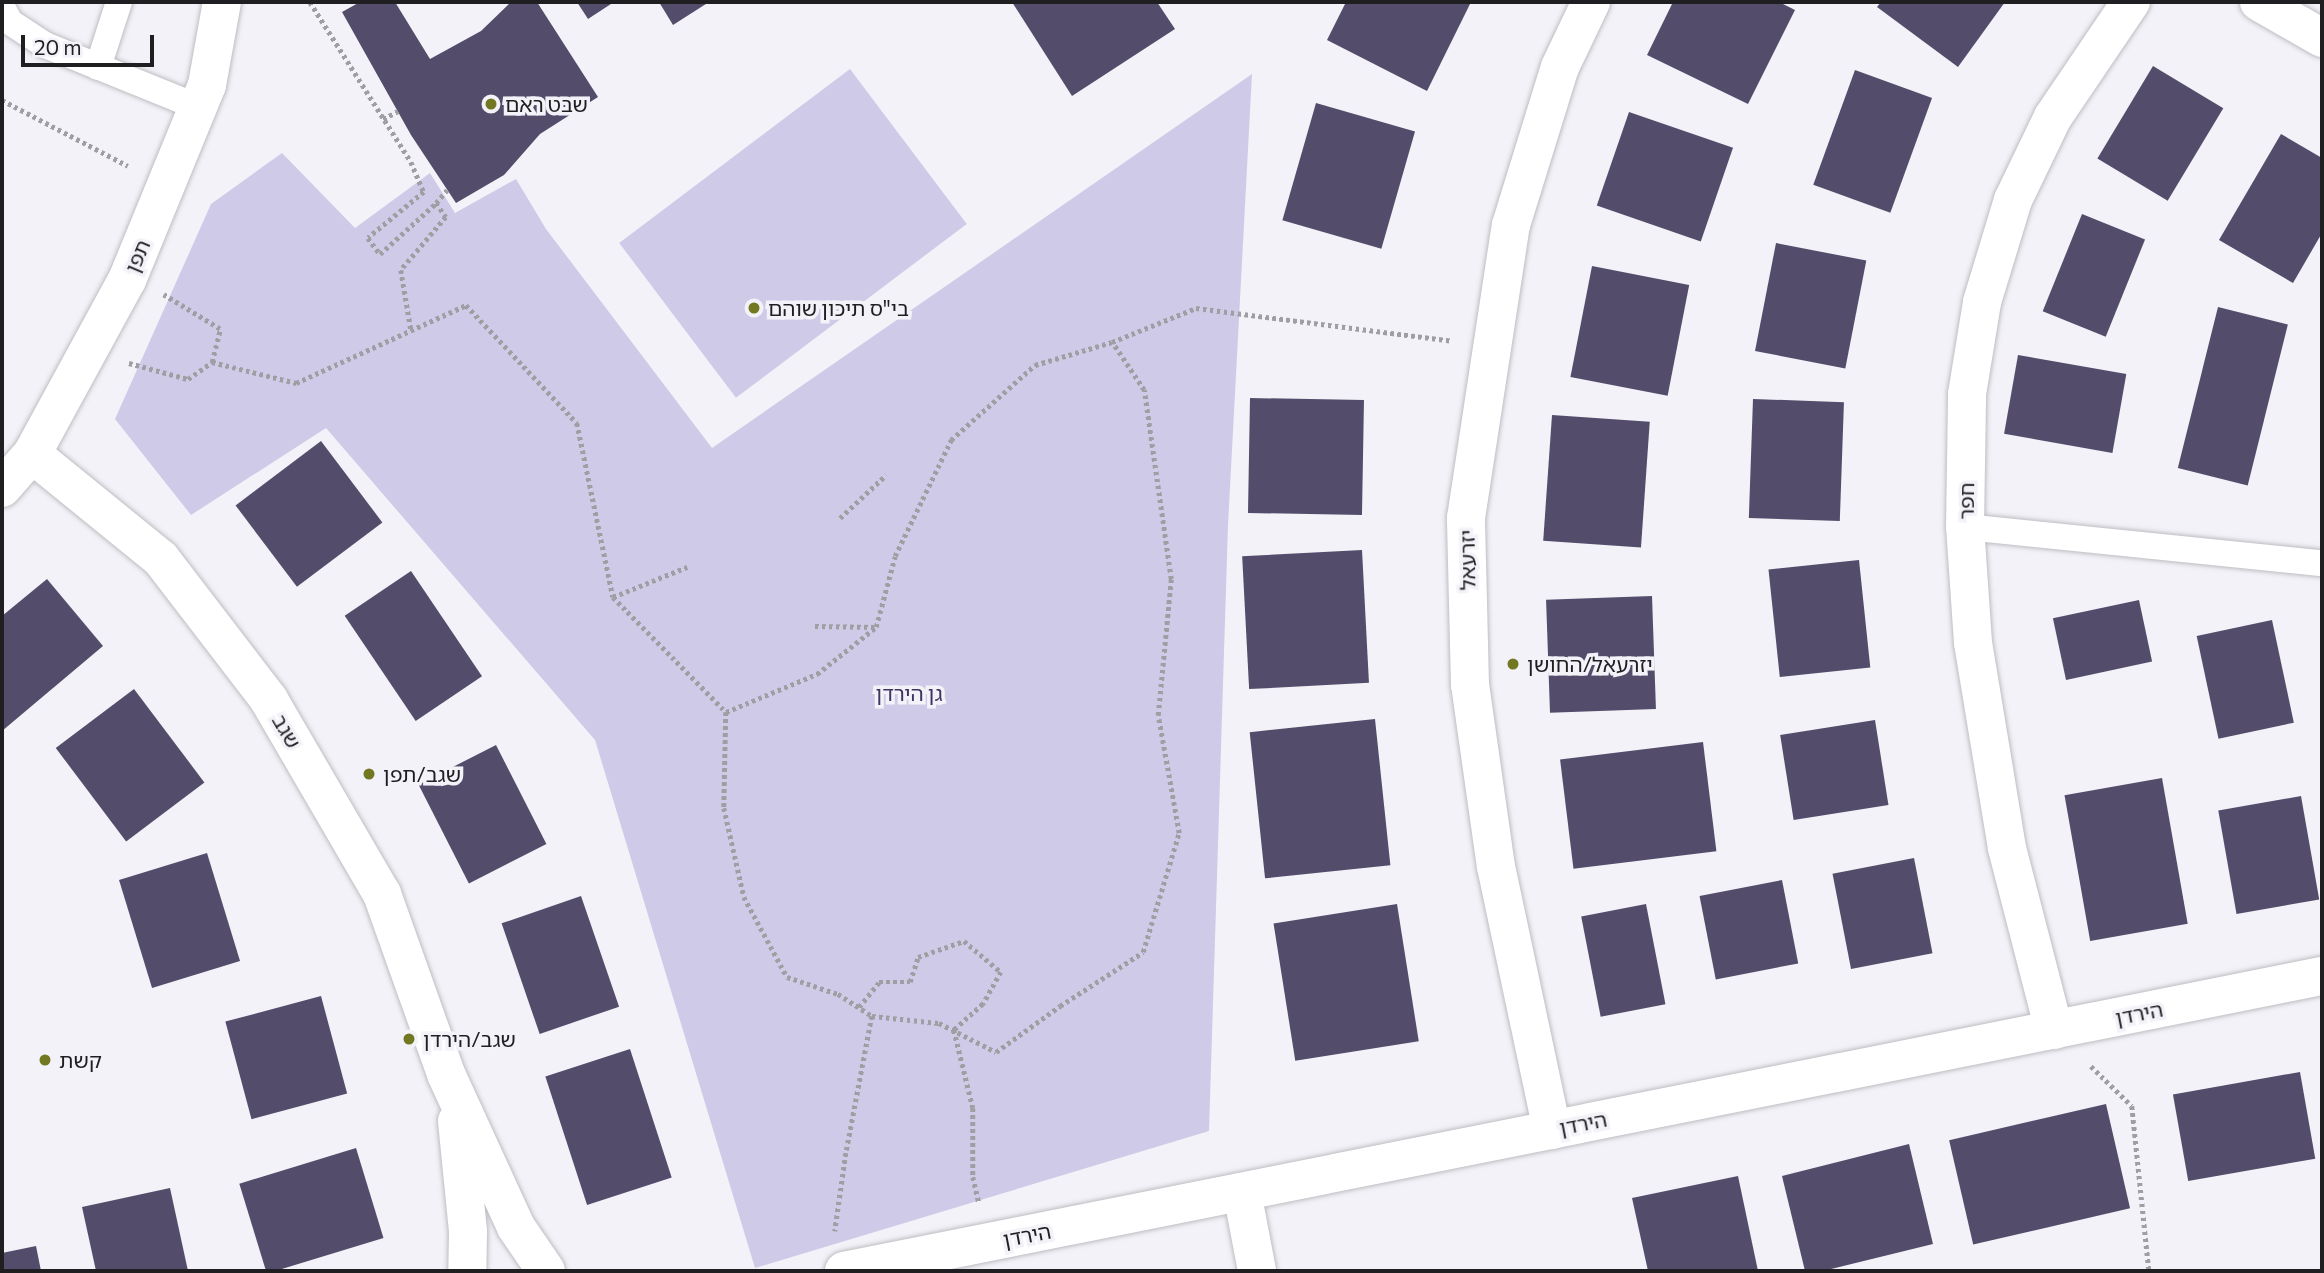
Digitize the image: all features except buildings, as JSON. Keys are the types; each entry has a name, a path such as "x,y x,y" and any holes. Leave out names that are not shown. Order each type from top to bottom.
{"street":[{"name":"תפן","path":"2,488 32,454 127,280 207,85 222,2"},
{"name":"יזרעאל","path":"1552,1130 1496,867 1470,685 1466,518 1511,225 1560,67 1591,2"},
{"name":"חפר","path":"2054,1030 2002,820 1973,643 1965,527 1967,394 1982,302 2012,200 2053,117 2131,2"},
{"path":"2259,2 2322,38"},
{"name":"שגב","path":"32,454 161,559 269,700 382,894 446,1074 516,1227 547,1271"},
{"name":"הירדן","path":"839,1258 1242,1192 2322,976"},
{"name":"שגב","path":"446,1074 457,1123 468,1231 467,1271"},
{"path":"1242,1192 1256,1271"}],"lane":[{"path":"98,67 119,2"},
{"path":"2,7 10,22 46,45 198,107"},
{"path":"1965,527 2322,563"}],"path":[{"path":"310,2 411,162 424,192 368,238 380,254 447,190"},
{"path":"2,100 166,186"},
{"path":"383,119 398,111"},
{"path":"411,330 401,270 446,217 436,203"},
{"path":"87,352 188,379 212,362 220,329 169,297 127,280"},
{"path":"212,362 296,383 466,305 577,423 613,597 726,712 724,808 744,897 787,977 838,994 872,1016 939,1023 996,1052 1143,952 1179,833 1158,715 1171,579 1158,475 1144,390 1112,342"},
{"path":"726,712 817,674 876,627 895,556 951,440 1035,365 1112,342 1196,308 1491,346"},
{"path":"840,517 886,475"},
{"path":"613,597 687,568"},
{"path":"815,626 876,627"},
{"path":"859,1007 879,982 910,982 918,957 964,941 1001,972 983,1003 954,1030"},
{"path":"839,1258 846,1153 872,1016"},
{"path":"954,1030 974,1108 973,1177"},
{"path":"2054,1030 2132,1107 2149,1271"}],"green space":[{"path":"850,69 967,224 736,398 619,243"},
{"name":"גן הירדן","path":"1252,74 1228,525 1209,1131 755,1268 595,740 326,428 191,515 115,419 211,204 282,153 355,228 430,173 455,213 516,179 546,229 712,448"}],"place":[{"name":"שבט ראם","path":"491,104"},
{"name":"בי\"ס תיכון שוהם","path":"754,308"},
{"name":"יזרעאל/החושן","path":"1513,664"},
{"name":"שגב/תפן","path":"369,774"},
{"name":"שגב/הירדן","path":"409,1039"},
{"name":"קשת","path":"45,1060"}]}
